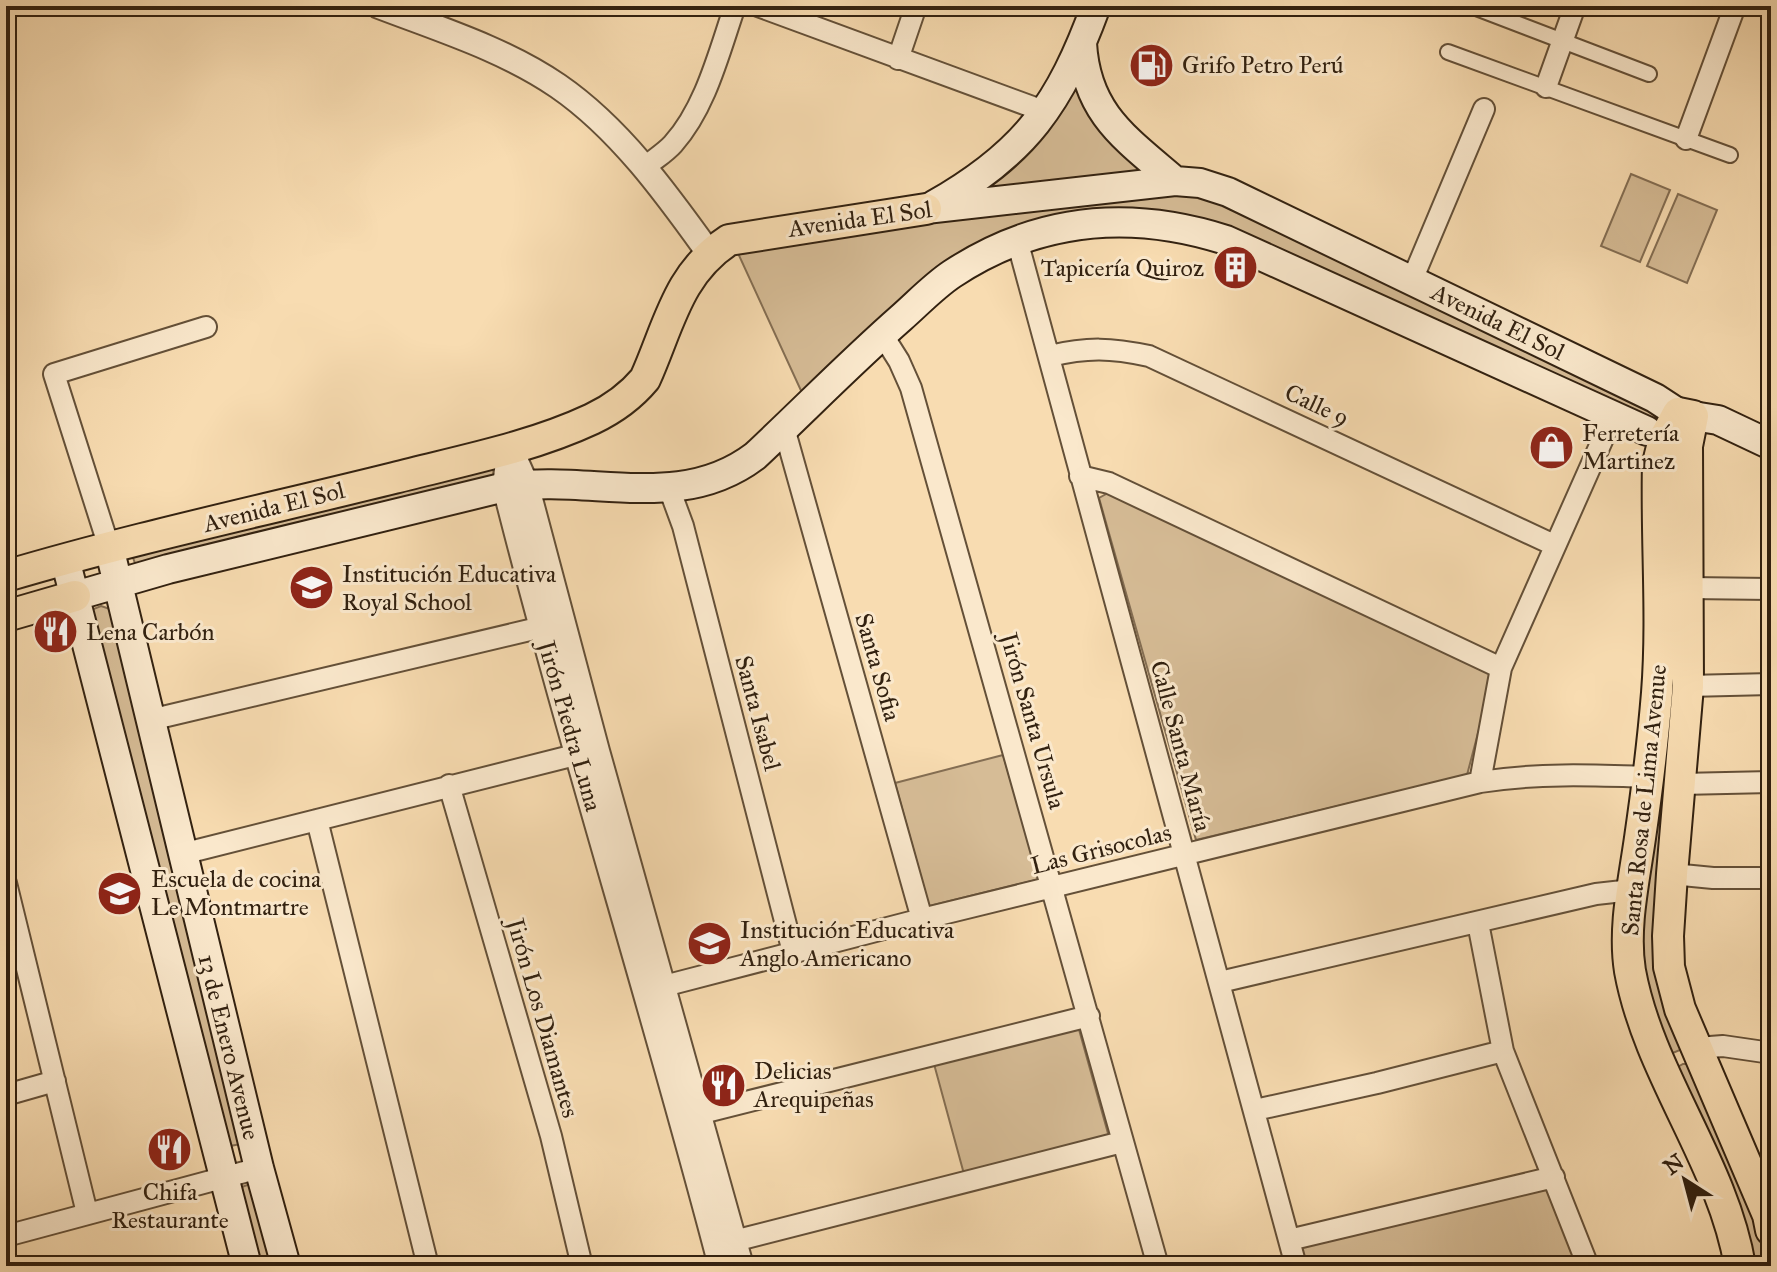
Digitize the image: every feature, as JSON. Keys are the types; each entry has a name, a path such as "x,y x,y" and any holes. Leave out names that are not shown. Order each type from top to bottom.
{"main road":[{"path":"926,209 1002,159 1046,112 1064,83 1096,6"},
{"path":"1082,43 1088,83 1096,102 1130,145 1175,181"},
{"name":"Avenida El Sol","path":"6,576 109,547 510,448 592,419 616,406 645,379 690,276 709,253 729,240 926,209 1175,181 1200,183 1228,192 1655,398 1674,429"},
{"name":"Avenida El Sol","path":"6,616 117,583 516,485 669,488 715,480 737,470 882,334 949,276 1017,240 1087,223 1122,221 1191,229 1226,240 1613,416 1674,429 1718,420 1771,445"},
{"name":"Santa Rosa de Lima Avenue","path":"1674,429 1689,588 1688,686 1672,874 1669,967 1680,1009 1770,1221"},
{"name":"Santa Rosa de Lima Avenue","path":"1674,429 1658,482 1660,622 1649,777 1628,931 1630,969 1645,1026 1661,1068 1708,1166 1740,1266"},
{"name":"13 de Enero Avenue","path":"109,547 259,1168 286,1266"},
{"name":"13 de Enero Avenue","path":"65,559 247,1266"},
{"path":"1661,1068 1697,1048"}],"street":[{"path":"379,6 472,42 556,85 604,125 644,168 709,253"},
{"path":"644,168 672,146 687,126 710,77 735,6"},
{"path":"758,6 1046,112"},
{"path":"898,59 916,6"},
{"path":"1471,6 1649,74"},
{"path":"1546,87 1575,6"},
{"path":"1686,139 1735,6"},
{"path":"1448,52 1730,155"},
{"path":"1412,280 1484,109"},
{"name":"Calle Santa María","path":"1017,240 1296,1266"},
{"path":"109,547 54,374 206,327"},
{"name":"Jirón Santa Ursula","path":"882,334 911,388 1158,1266"},
{"name":"Calle 9","path":"1050,356 1084,348 1115,349 1149,356 1554,545"},
{"path":"1480,782 1501,668 1613,416"},
{"name":"Santa Sofia","path":"784,428 922,919"},
{"name":"Jirón Piedra Luna","path":"510,448 579,754 691,1116 741,1266"},
{"path":"1080,476 1109,483 1501,668"},
{"name":"Santa Isabel","path":"669,488 683,526 793,952"},
{"path":"1689,588 1771,589"},
{"path":"150,720 552,625"},
{"name":"Jirón Piedra Luna","path":"552,625 664,986 721,1266"},
{"path":"1688,686 1771,684"},
{"path":"182,854 579,754"},
{"name":"Las Grisocolas","path":"664,986 922,919 1480,782 1527,775 1649,777"},
{"path":"1681,784 1771,782"},
{"name":"Jirón Los Diamantes","path":"449,785 551,1136 582,1266"},
{"path":"317,820 428,1266"},
{"path":"1672,874 1771,878"},
{"path":"6,883 87,1213"},
{"path":"1220,982 1596,894 1632,890"},
{"path":"1478,923 1503,1051 1588,1266"},
{"path":"691,1116 1089,1016"},
{"path":"1697,1048 1723,1046 1771,1053"},
{"path":"1255,1110 1503,1051"},
{"path":"6,1095 55,1081"},
{"path":"734,1241 1122,1142"},
{"path":"6,1236 259,1168"},
{"path":"1289,1240 1554,1177"}],"shaded area":[{"path":"1072,79 1149,170 970,197"},
{"path":"1631,174 1670,190 1640,262 1601,246"},
{"path":"1197,192 1662,411 1657,422 1223,231 1034,225 803,395 737,251 742,241"},
{"path":"1678,194 1717,210 1687,283 1647,266"},
{"path":"1669,456 1684,1042 1680,1050 1668,1055 1638,977"},
{"path":"493,465 494,477 136,566 132,555"},
{"path":"1108,493 1494,672 1467,775 1196,840 1099,498"},
{"path":"101,606 110,609 241,1144 230,1146 91,610"},
{"path":"1003,755 1040,879 929,906 895,783"},
{"path":"1078,1026 1109,1137 964,1174 934,1064"},
{"path":"1691,1064 1752,1202 1769,1266 1748,1266 1674,1069"},
{"path":"1554,1183 1586,1266 1304,1266 1298,1245"},
{"path":"250,1184 276,1266 254,1266 239,1188"}],"place":[{"name":"Grifo Petro Perú","path":"1151,65"},
{"name":"Tapicería Quiroz","path":"1235,268"},
{"name":"Ferretería Martinez","path":"1551,447"},
{"name":"Institución Educativa Royal School","path":"311,588"},
{"name":"Lena Carbón","path":"55,632"},
{"name":"Escuela de cocina Le Montmartre","path":"120,893"},
{"name":"Institución Educativa Anglo Americano","path":"709,944"},
{"name":"Delicias Arequipeñas","path":"723,1085"},
{"name":"Chifa Restaurante","path":"170,1150"}]}
